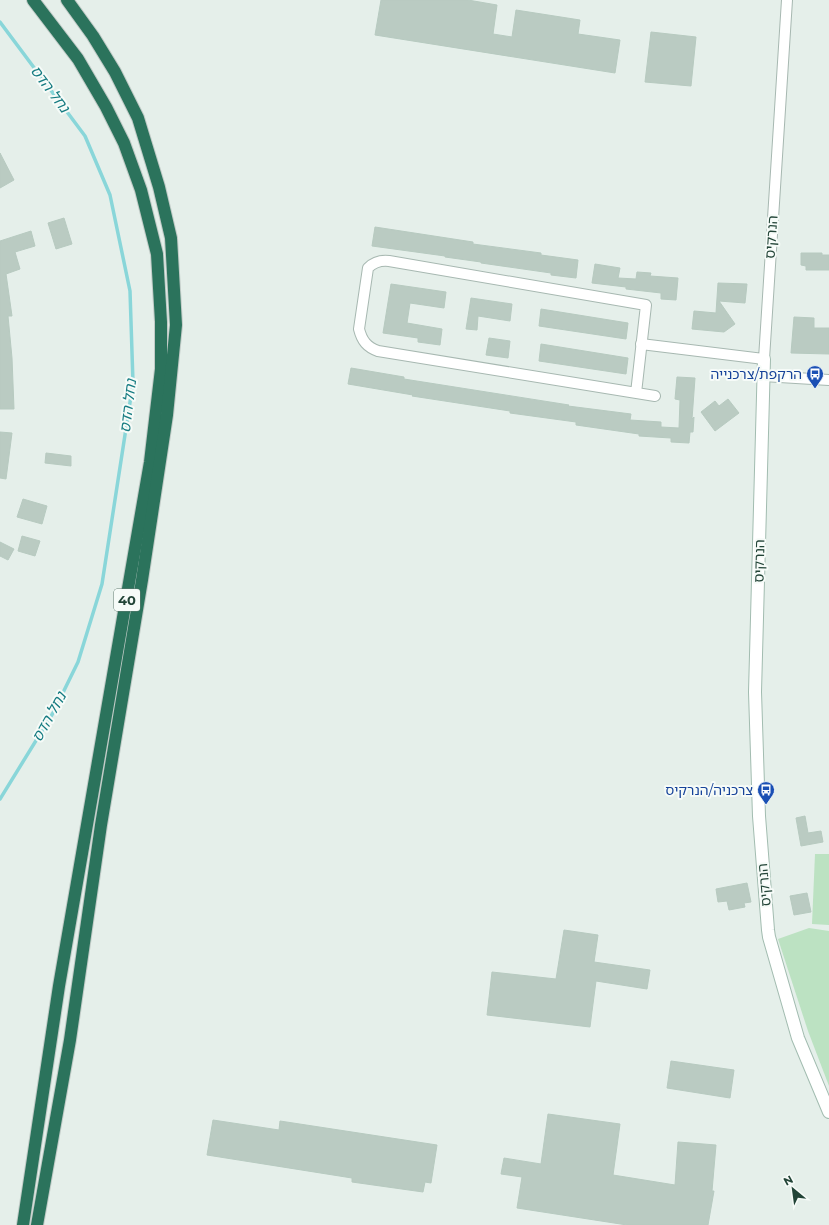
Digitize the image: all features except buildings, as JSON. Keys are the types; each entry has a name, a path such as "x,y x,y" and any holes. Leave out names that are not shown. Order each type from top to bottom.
{"highway":[{"name":"40","path":"23,1225 59,986 150,462 161,369 161,322 157,254 142,190 124,143 106,106 78,59 33,0"},
{"name":"40","path":"37,1225 70,1040 101,825 142,580 167,415 176,325 171,238 159,187 138,118 115,72 93,36 67,0"}],"street":[{"name":"הנרקיס","path":"786,0 763,376 756,692 759,816 768,937 798,1038 829,1112"},
{"path":"636,393 646,304 389,261 381,260 373,263 368,268 359,329 364,343 370,348 378,351 636,393 655,396"},
{"path":"642,344 764,359"},
{"path":"763,376 829,380"}],"green space":[{"path":"815,854 829,854 829,925 812,924"},
{"path":"809,928 829,931 829,1086 808,1031 778,939"}],"waterway":[{"name":"נחל הדס","path":"0,22 85,136 110,195 130,291 133,383 102,584 78,662 53,713 0,799"}],"place":[{"name":"הרקפת/צרכנייה","path":"815,389"},
{"name":"צרכניה/הנרקיס","path":"766,805"}]}
